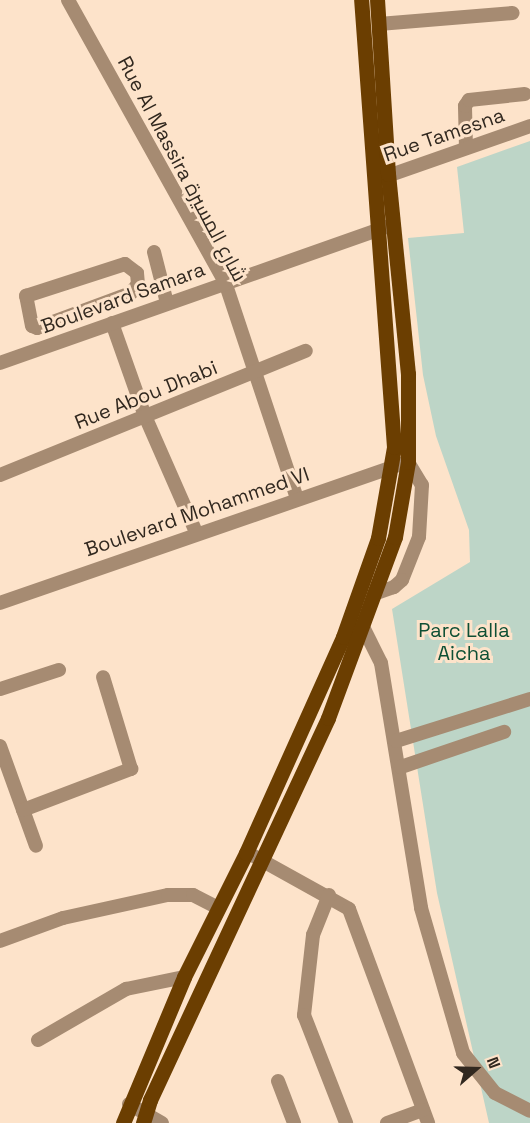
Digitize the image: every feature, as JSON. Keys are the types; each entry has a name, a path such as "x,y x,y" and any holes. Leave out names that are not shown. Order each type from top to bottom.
{"main road":[{"path":"144,1118 261,859 328,718 400,464 372,183 361,0"},
{"path":"123,1123 184,977 246,853 310,711 349,640 362,625 395,537 408,375 395,225 388,174 377,0"},
{"path":"310,711 328,718"}],"street":[{"name":"Rue Al Massira شارع المسيرة","path":"68,0 225,282 297,498"},
{"path":"379,24 513,13"},
{"path":"466,147 465,106 469,100 525,94"},
{"name":"Rue Tamesna","path":"372,183 388,174 530,126"},
{"name":"Boulevard Samara","path":"0,363 376,229 395,225"},
{"path":"137,273 156,259 167,303"},
{"path":"125,264 137,273 136,289 131,293 37,328 32,326 26,296 125,264"},
{"path":"112,323 145,416 196,532"},
{"name":"Rue Abou Dhabi","path":"0,475 306,351"},
{"path":"375,594 394,587 402,580 419,537 422,485 400,464"},
{"name":"Boulevard Mohammed VI","path":"0,603 196,532 400,464"},
{"path":"362,625 378,651 401,766 421,908 463,1053 495,1093 530,1111"},
{"path":"0,689 59,670"},
{"path":"23,810 131,769 103,677"},
{"path":"396,741 530,699"},
{"path":"401,766 504,732"},
{"path":"1,753 36,846"},
{"path":"246,853 329,894 341,901 354,916 426,1117 387,1123"},
{"path":"329,894 313,935 304,1015 346,1123"},
{"path":"0,941 63,918 168,895 194,895 219,908"},
{"path":"38,1040 126,989 184,977"},
{"path":"278,1081 294,1123"},
{"path":"129,1104 144,1118 162,1123"}],"green space":[{"name":"Parc Lalla Aicha","path":"530,141 530,1123 489,1123 437,893 392,609 470,562 469,530 436,436 423,375 408,238 464,233 457,167"}]}
